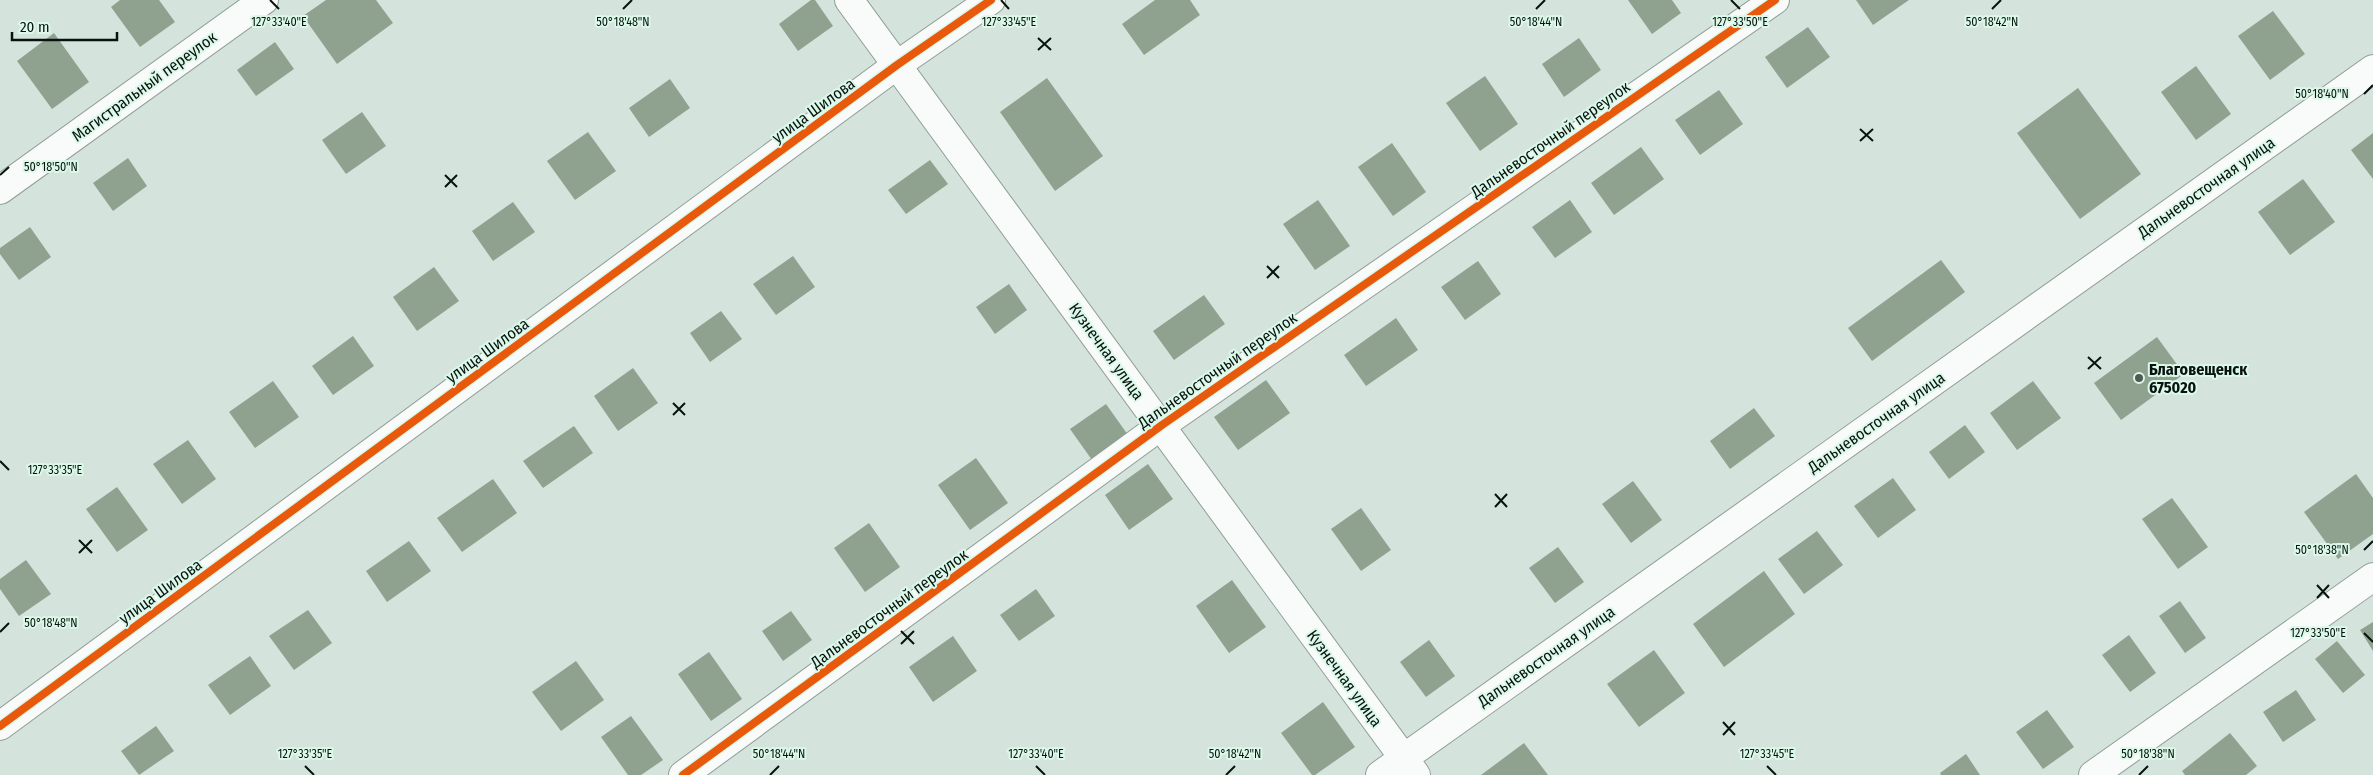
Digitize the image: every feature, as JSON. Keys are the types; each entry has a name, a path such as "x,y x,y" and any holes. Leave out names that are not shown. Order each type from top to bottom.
{"street":[{"name":"Магистральный переулок","path":"0,190 264,0"},
{"name":"Кузнечная улица","path":"849,0 1410,766"},
{"name":"улица Шилова","path":"0,726 897,65 991,0"},
{"name":"Дальневосточный переулок","path":"683,775 1162,425 1775,0"},
{"name":"Дальневосточная улица","path":"1380,775 1410,766 2373,69"},
{"path":"2093,775 2373,577"}],"building":[{"path":"120,0 159,0 175,22 140,47 111,7"},
{"path":"326,0 376,0 393,23 337,64 303,16"},
{"path":"811,0 815,0 833,26 798,51 779,24"},
{"path":"1155,0 1190,0 1200,15 1144,55 1122,24"},
{"path":"1628,0 1672,0 1681,13 1652,34"},
{"path":"1856,0 1909,0 1873,25"},
{"path":"2273,11 2305,54 2270,80 2238,36"},
{"path":"1808,27 1830,57 1787,88 1765,57"},
{"path":"54,33 89,82 52,109 17,61"},
{"path":"1579,38 1601,70 1564,97 1542,64"},
{"path":"275,42 294,69 256,96 237,70"},
{"path":"2196,66 2231,114 2196,140 2161,92"},
{"path":"1485,76 1518,124 1480,151 1446,103"},
{"path":"1047,78 1103,156 1055,191 1000,112"},
{"path":"670,79 690,108 649,137 629,108"},
{"path":"2078,88 2141,174 2080,219 2017,133"},
{"path":"1719,90 1743,124 1700,155 1675,120"},
{"path":"362,112 386,146 346,174 322,140"},
{"path":"588,132 616,171 575,200 547,161"},
{"path":"2373,133 2373,179 2351,150"},
{"path":"1392,143 1426,192 1393,216 1358,167"},
{"path":"1641,147 1664,179 1614,215 1591,183"},
{"path":"128,158 147,186 113,211 93,183"},
{"path":"930,160 948,184 906,214 888,190"},
{"path":"2303,179 2335,222 2290,255 2258,212"},
{"path":"1318,200 1350,246 1315,270 1283,224"},
{"path":"1570,200 1592,232 1555,258 1532,227"},
{"path":"513,202 535,232 493,261 472,231"},
{"path":"30,227 51,257 19,280 0,254 0,248"},
{"path":"793,256 815,287 776,315 753,284"},
{"path":"1941,260 1965,292 1872,361 1848,328"},
{"path":"1478,261 1501,294 1465,320 1441,287"},
{"path":"434,267 459,301 417,331 393,297"},
{"path":"1009,284 1027,310 995,334 976,307"},
{"path":"1204,295 1225,324 1174,360 1153,331"},
{"path":"721,311 742,339 710,362 690,333"},
{"path":"1396,318 1418,350 1366,386 1344,355"},
{"path":"353,336 374,366 333,395 312,366"},
{"name":"Благовещенск 675020","path":"2157,337 2184,374 2121,420 2094,383"},
{"path":"633,368 658,403 618,431 594,396"},
{"path":"1266,380 1290,413 1238,450 1214,417"},
{"path":"273,381 299,417 255,448 229,412"},
{"path":"2033,381 2061,418 2017,450 1990,413"},
{"path":"1106,404 1128,435 1092,460 1070,429"},
{"path":"1754,408 1775,436 1730,469 1710,441"},
{"path":"1965,425 1985,452 1949,479 1929,452"},
{"path":"574,426 593,453 543,488 523,461"},
{"path":"188,440 216,479 182,504 153,464"},
{"path":"976,458 1008,503 970,530 938,485"},
{"path":"1148,464 1173,499 1129,530 1105,495"},
{"path":"2356,474 2373,498 2373,534 2338,559 2304,512"},
{"path":"1893,478 1916,510 1878,538 1854,506"},
{"path":"493,479 517,513 462,552 437,518"},
{"path":"1633,481 1662,520 1631,543 1602,504"},
{"path":"117,487 148,530 117,552 86,509"},
{"path":"2172,498 2208,547 2178,569 2142,519"},
{"path":"1361,508 1391,550 1361,571 1331,529"},
{"path":"869,523 900,567 865,592 834,548"},
{"path":"1817,531 1843,565 1804,594 1778,559"},
{"path":"409,541 431,571 387,602 366,571"},
{"path":"1558,547 1584,582 1555,603 1529,568"},
{"path":"26,560 51,594 19,616 0,589 0,579"},
{"path":"1764,571 1795,614 1724,667 1693,624"},
{"path":"1232,580 1266,627 1229,653 1196,606"},
{"path":"1036,589 1055,616 1019,641 1000,615"},
{"path":"2180,601 2206,638 2185,653 2159,616"},
{"path":"308,610 332,643 294,670 269,636"},
{"path":"791,611 812,640 783,661 762,631"},
{"path":"2373,622 2373,651 2360,630"},
{"path":"2129,635 2156,673 2130,692 2102,655"},
{"path":"953,636 977,671 933,702 909,667"},
{"path":"1429,640 1455,676 1426,697 1400,662"},
{"path":"2337,641 2365,675 2343,693 2315,659"},
{"path":"1654,650 1685,693 1639,727 1607,684"},
{"path":"709,652 742,699 711,721 678,674"},
{"path":"250,656 271,686 230,715 208,685"},
{"path":"576,661 604,700 561,731 532,692"},
{"path":"2296,690 2316,720 2283,742 2263,712"},
{"path":"1323,702 1355,747 1315,775 1312,775 1281,733"},
{"path":"2047,710 2074,747 2043,769 2016,732"},
{"path":"631,716 663,760 641,775 628,775 601,737"},
{"path":"156,726 174,751 139,775 121,751"},
{"path":"2230,733 2257,766 2246,775 2185,775 2182,771"},
{"path":"1524,743 1548,775 1481,775"},
{"path":"1966,754 1980,775 1941,775 1940,773"}],"cycle path":[{"path":"0,726 897,65 991,0"},
{"path":"683,775 1162,425 1775,0"}],"place":[{"name":"Благовещенск 675020","path":"2139,378"}]}
